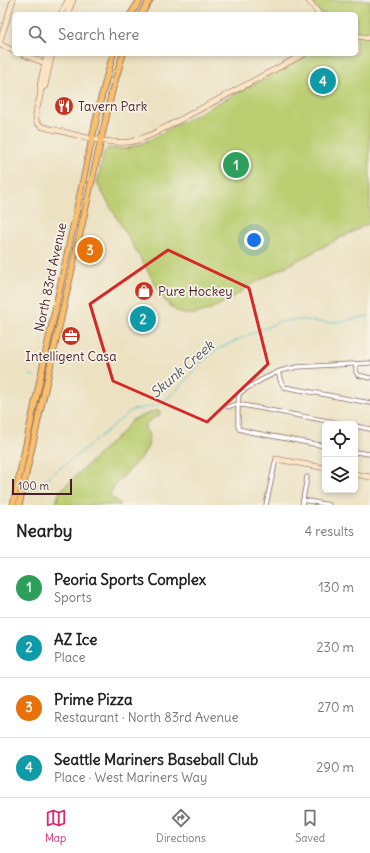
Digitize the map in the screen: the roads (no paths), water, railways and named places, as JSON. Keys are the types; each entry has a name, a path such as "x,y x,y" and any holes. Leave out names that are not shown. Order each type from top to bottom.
{"main road":[{"path":"132,12 140,0"},
{"path":"143,12 150,0"},
{"name":"North 83rd Avenue","path":"13,505 92,138 106,75 112,56"},
{"name":"North 83rd Avenue","path":"19,505 112,91 122,56"}],"street":[{"path":"12,49 3,46 0,41 13,0"},
{"path":"63,12 68,0"},
{"path":"68,12 73,0"},
{"path":"308,0 317,12"},
{"path":"358,36 370,38"},
{"path":"27,56 47,64"},
{"path":"47,56 47,64"},
{"path":"51,56 40,85 41,89 36,114 37,123 43,127 117,143 138,140 153,134 300,56"},
{"path":"322,445 239,429 238,397 241,392 278,372 300,366 370,363"},
{"path":"356,364 356,372 358,375 370,378"},
{"path":"278,372 284,387 370,403"},
{"path":"228,407 238,405 327,421"},
{"path":"358,427 370,429"},
{"path":"358,452 370,454"},
{"path":"266,505 276,459 322,467"},
{"path":"358,475 370,477"},
{"path":"302,505 308,478"},
{"path":"303,500 329,505"}],"waterway":[{"name":"Skunk Creek","path":"24,495 75,457 132,410 155,406 163,402 182,385 198,365 216,350 279,322 304,320 329,323 370,316"},
{"path":"30,375 34,376"}],"place":[{"name":"Seattle Mariners Baseball Club","path":"323,81"},
{"name":"Tavern Park","path":"64,106"},
{"name":"Peoria Sports Complex","path":"236,165"},
{"name":"Prime Pizza","path":"90,250"},
{"name":"Pure Hockey","path":"144,291"},
{"name":"AZ Ice","path":"143,319"},
{"name":"Intelligent Casa","path":"71,336"}]}
